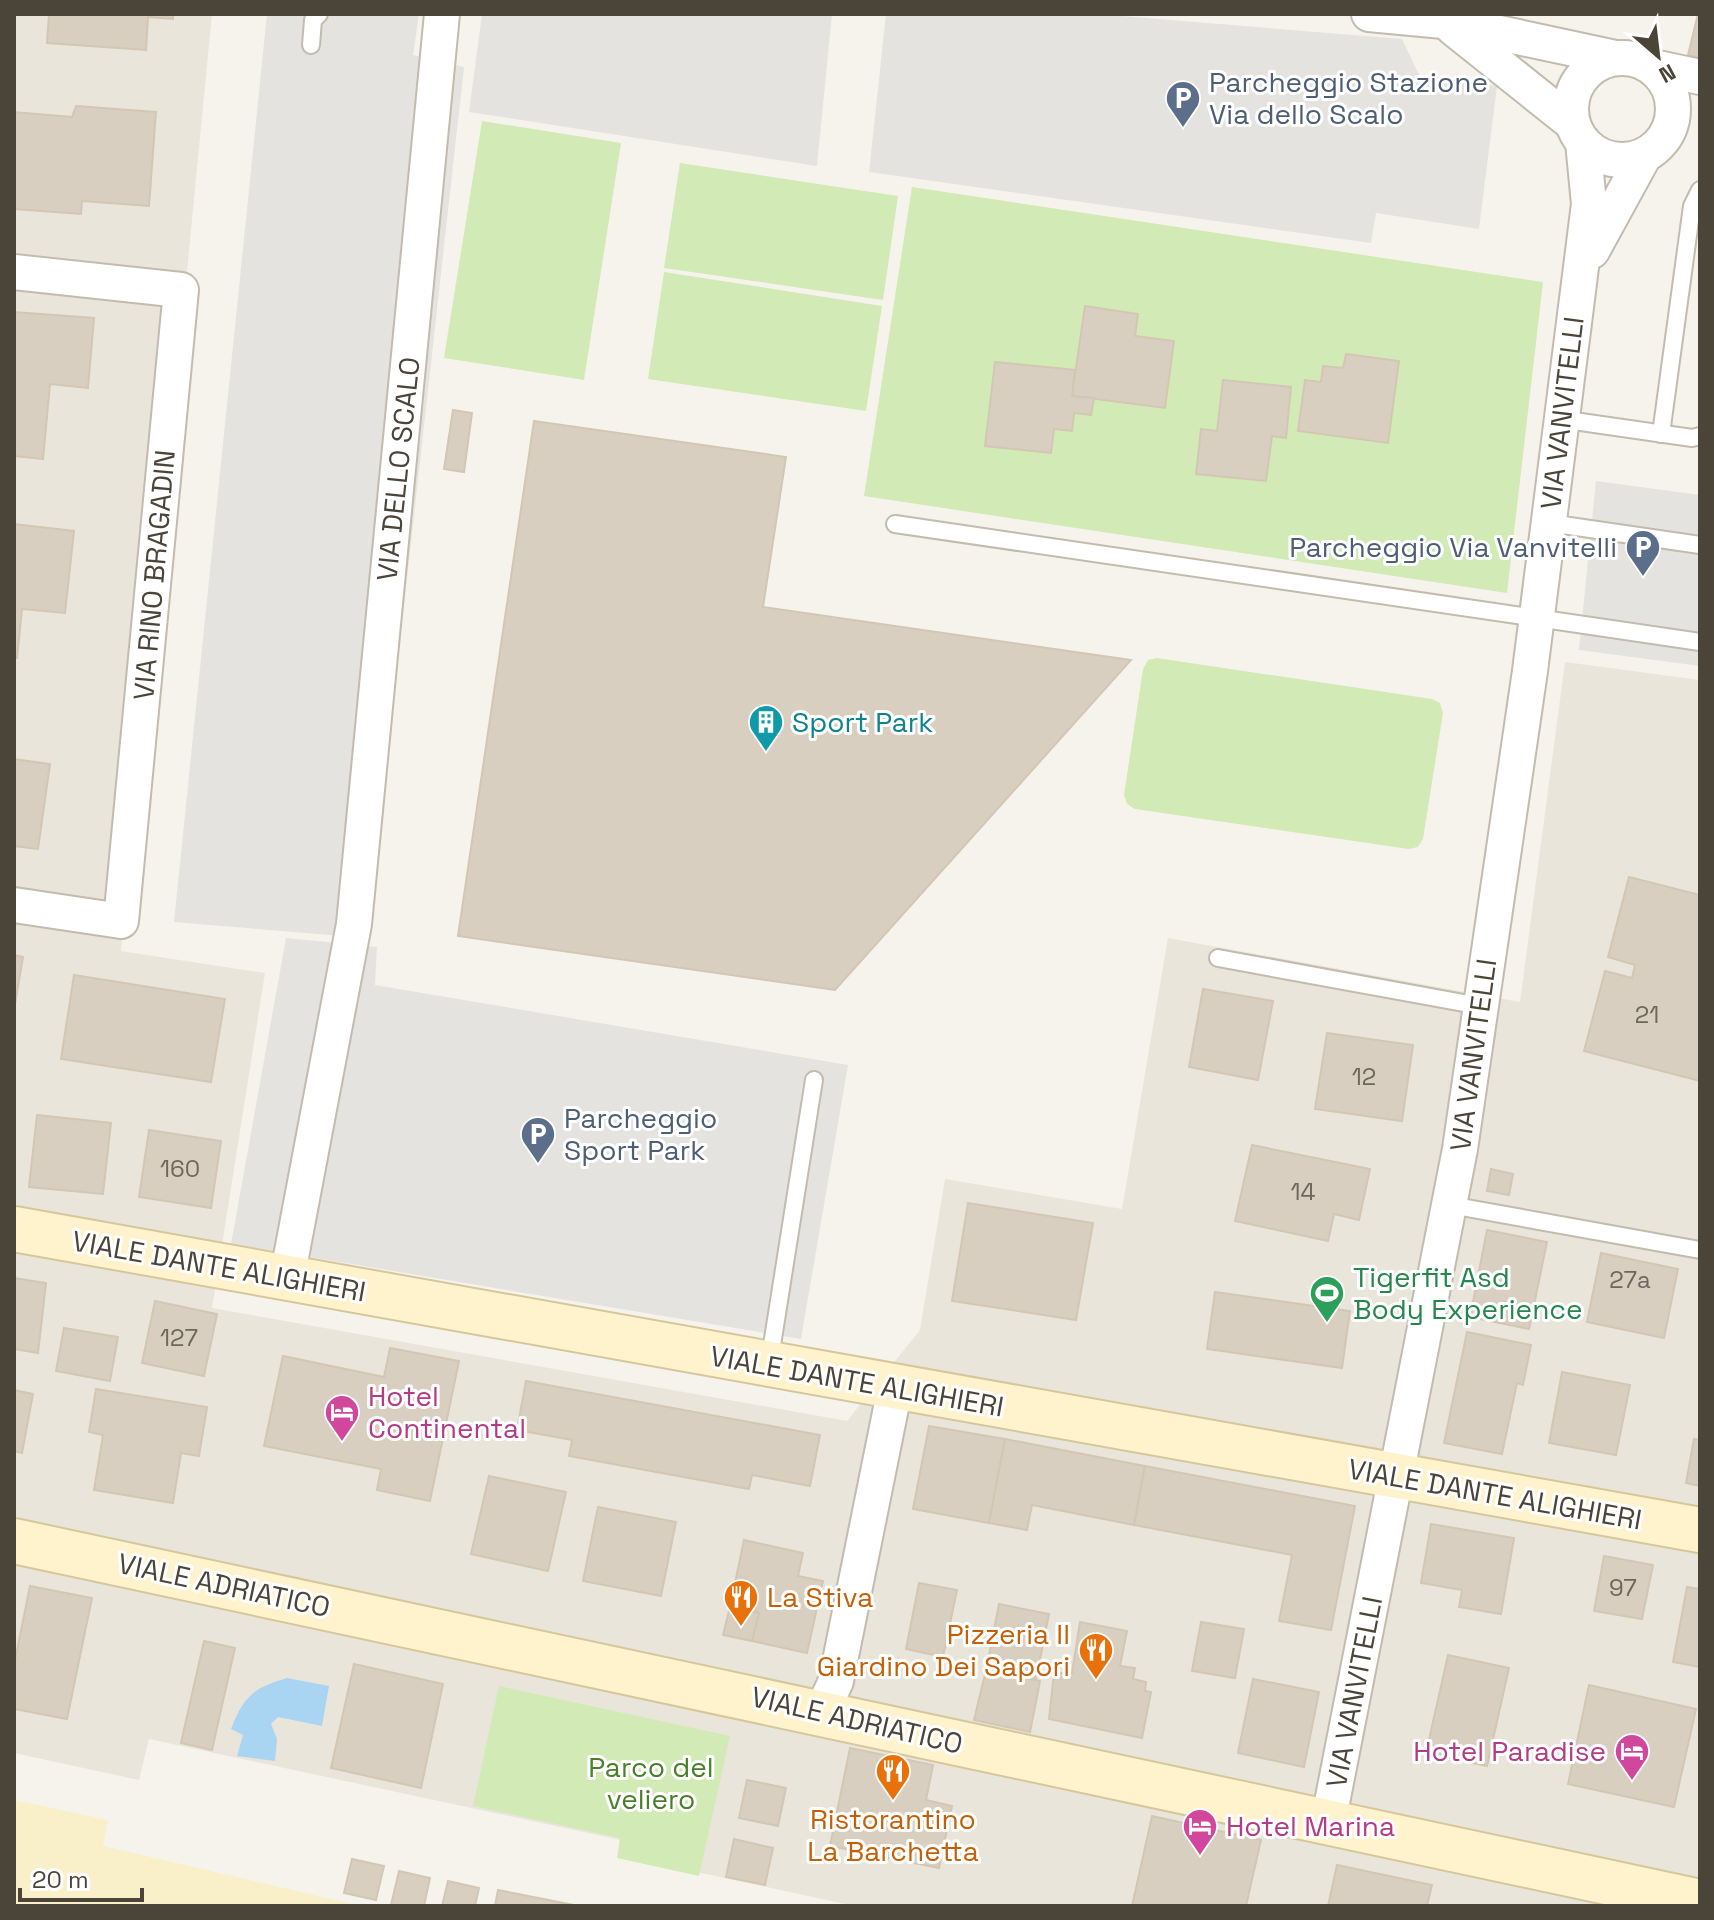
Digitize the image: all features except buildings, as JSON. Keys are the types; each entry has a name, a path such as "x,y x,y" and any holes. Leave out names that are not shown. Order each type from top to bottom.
{"street":[{"name":"VIA DELLO SCALO","path":"287,1278 354,924 442,14"},
{"path":"1369,14 1443,21 1641,61 1653,67 1700,77"},
{"path":"1443,21 1611,159 1628,161 1700,117"},
{"path":"1578,132 1570,105 1575,88 1585,73 1599,62 1616,58"},
{"path":"1653,67 1671,91 1672,121 1655,146"},
{"name":"VIA VANVITELLI","path":"1328,1823 1450,1205 1480,1006 1536,620 1589,204 1578,132"},
{"name":"VIA VANVITELLI","path":"1577,280 1655,146"},
{"name":"VIA RINO BRAGADIN","path":"14,272 181,290 121,921 14,905"},
{"name":"VIALE DANTE ALIGHIERI","path":"14,1229 1700,1530"},
{"path":"822,1711 836,1681 895,1388"},
{"name":"VIALE ADRIATICO","path":"14,1541 822,1711 1700,1902"}],"lane":[{"path":"311,45 313,20 319,14"},
{"path":"1661,434 1692,206 1700,190"},
{"path":"1560,419 1692,438 1700,436"},
{"path":"1549,523 1700,545"},
{"path":"895,524 1700,642"},
{"path":"1218,958 1480,1006"},
{"path":"768,1365 814,1080"},
{"path":"1450,1205 1700,1250"}],"shaded area":[{"path":"14,14 212,14 121,951 265,973 212,1308 847,1421 920,1330 945,1179 1122,1209 1168,938 1520,1002 1565,662 1700,680 1700,1906 854,1906 618,1855 621,1840 149,1739 139,1780 14,1753"},
{"path":"267,14 419,14 413,55 464,67 367,938 174,922"},
{"path":"482,14 832,14 817,166 469,112"},
{"name":"Parcheggio Stazione Via dello Scalo","path":"886,14 1097,14 1402,39 1419,75 1497,86 1479,229 1376,213 1371,243 869,172"},
{"name":"Parcheggio Via Vanvitelli","path":"1596,481 1700,495 1700,666 1579,650"},
{"name":"Parcheggio Sport Park","path":"286,938 377,947 375,985 848,1065 801,1339 231,1244"}],"green space":[{"path":"482,121 621,143 584,380 444,358"},
{"path":"680,163 898,196 883,300 664,268"},
{"path":"912,187 1543,282 1507,593 864,496"},
{"path":"664,272 882,306 866,411 648,379"},
{"path":"1157,658 1432,699 1440,703 1443,713 1423,839 1418,847 1409,849 1135,809 1127,804 1124,795 1143,669 1148,660"},
{"name":"Parco del veliero","path":"499,1686 730,1736 699,1876 617,1858 620,1838 473,1806"}],"sand":[{"path":"14,1800 108,1820 103,1846 361,1906 14,1906"}],"water":[{"path":"287,1678 329,1686 322,1726 278,1717 271,1724 277,1739 275,1761 237,1756 243,1735 231,1729 245,1701 258,1690"}],"place":[{"name":"Parcheggio Stazione Via dello Scalo","path":"1183,129"},
{"name":"Parcheggio Via Vanvitelli","path":"1643,578"},
{"name":"Sport Park","path":"766,753"},
{"name":"Parcheggio Sport Park","path":"538,1165"},
{"name":"Tigerfit Asd Body Experience","path":"1327,1324"},
{"name":"Hotel Continental","path":"342,1443"},
{"name":"La Stiva","path":"741,1628"},
{"name":"Pizzeria Il Giardino Dei Sapori","path":"1096,1681"},
{"name":"Hotel Paradise","path":"1632,1782"},
{"name":"Ristorantino La Barchetta","path":"893,1802"},
{"name":"Hotel Marina","path":"1200,1857"}]}
